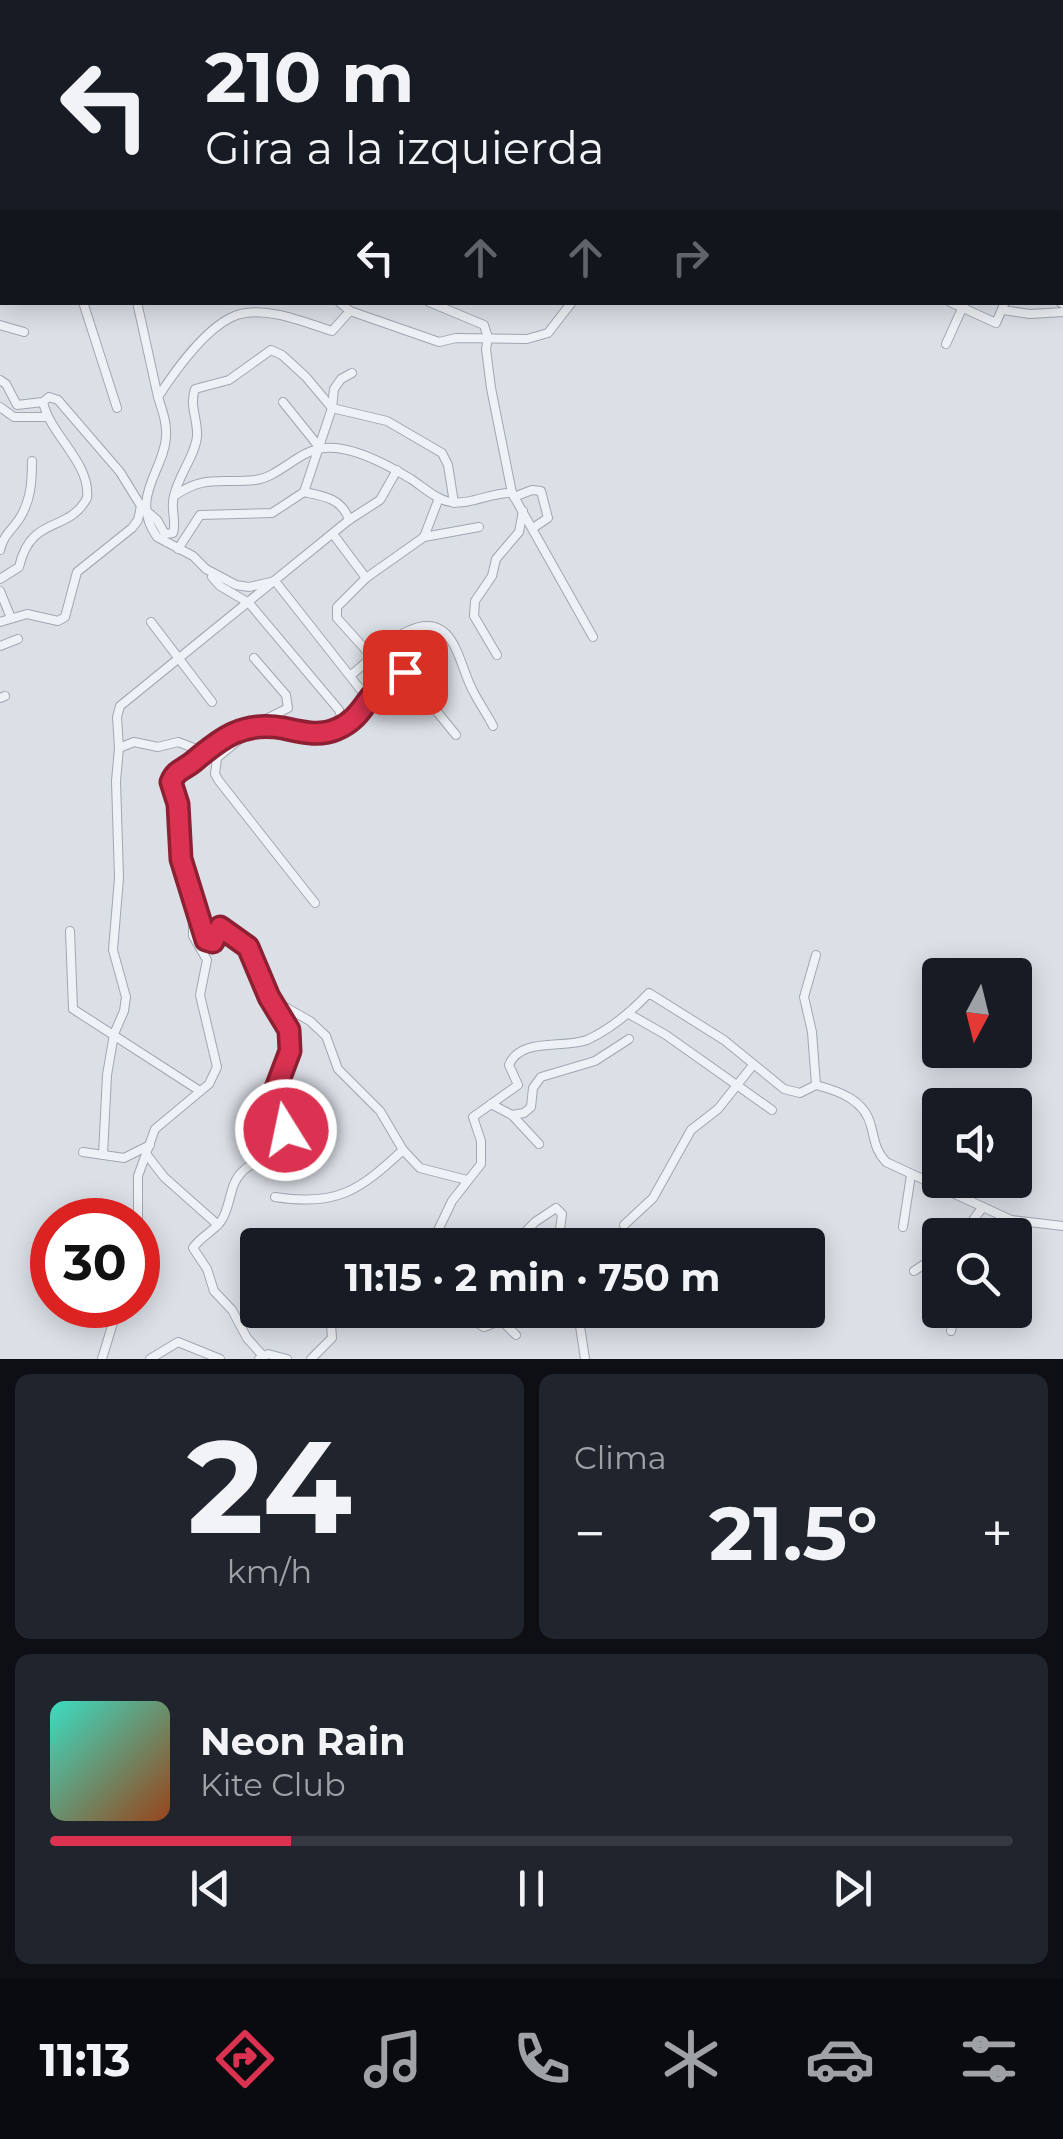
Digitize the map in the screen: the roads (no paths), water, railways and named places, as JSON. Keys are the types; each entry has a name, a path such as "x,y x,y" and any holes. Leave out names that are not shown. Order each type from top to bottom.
{"street":[{"path":"84,305 117,408"},
{"path":"0,622 34,615 58,622 66,617 77,572 132,528 144,508 151,476 166,440 166,421 139,305"},
{"path":"343,305 439,342 528,339 548,332 570,305"},
{"path":"436,305 484,324 491,388 513,495 593,636"},
{"path":"946,344 963,305 996,323 1004,306 1030,314 1063,312"},
{"path":"158,397 196,347 238,314 285,316 332,331 350,311"},
{"path":"0,325 24,332"},
{"path":"0,380 17,405 49,398 58,400 120,472 166,534 173,533 175,528 170,511 178,476 197,439 192,402 195,389 229,380 270,350 306,376 332,408 387,422 442,452 454,503"},
{"path":"178,550 200,515 272,513 304,492 337,383 352,373"},
{"path":"0,579 19,567 29,540 46,527 73,516 87,498 85,478 47,417 44,402"},
{"path":"284,402 320,448"},
{"path":"0,406 14,417 47,417"},
{"path":"174,496 201,480 267,477 320,448 333,448 396,470 439,498 454,503 532,490 541,492 548,518 533,528"},
{"path":"0,550 4,536 21,516 27,500 32,485 32,461"},
{"path":"103,1155 106,1075 126,997 114,950 118,902 116,716 120,706 348,520 380,500 396,470"},
{"path":"304,492 332,499 346,511 348,520"},
{"path":"424,537 439,498"},
{"path":"144,508 157,537 193,556 220,586 249,602 339,710 338,729"},
{"path":"497,655 474,616 475,601 492,576 496,560 519,532 523,510"},
{"path":"373,658 336,613 340,600 424,537 479,527"},
{"path":"333,534 366,578"},
{"path":"206,570 236,585 275,581"},
{"path":"275,581 368,699"},
{"path":"0,591 12,618"},
{"path":"151,622 212,702"},
{"path":"351,675 406,631 422,627 447,633 493,726"},
{"path":"0,646 18,639"},
{"path":"254,658 286,695 288,708 253,728 217,758 215,774 316,902"},
{"path":"287,1359 261,1357 232,1310 214,1291 206,1269 193,1252 195,1243 218,1225 238,1176 278,1150 286,1130 286,1110 276,1088 290,1051 289,1030 269,997 248,947 220,927 213,942 206,940 181,859 178,804 171,782 174,774 202,751 242,728 269,726 320,734 338,729 362,713 368,699 403,670 456,734"},
{"path":"119,748 134,742 158,746 178,742 202,751"},
{"path":"138,1198 138,1176 155,1129 200,1092 217,1067 200,995 207,960 193,936 193,902"},
{"path":"70,931 73,1009 200,1092"},
{"path":"816,955 804,997 812,1032 816,1086"},
{"path":"438,1228 482,1159 473,1117 518,1085 509,1061 518,1053 586,1040 629,1014 649,993 724,1040 793,1093 816,1086 850,1097 864,1109 876,1150 886,1162 1006,1218"},
{"path":"269,997 310,1021 326,1036 338,1070 380,1111 403,1150 420,1168 467,1180"},
{"path":"629,1014 666,1035 772,1110"},
{"path":"512,1116 531,1107 533,1088 541,1077 594,1060 630,1039"},
{"path":"624,1225 654,1198 690,1130 718,1109 752,1064"},
{"path":"491,1104 512,1116 539,1144"},
{"path":"148,1150 164,1177 218,1225"},
{"path":"82,1152 124,1158 148,1150"},
{"path":"276,1197 298,1201 347,1195 369,1182 403,1150"},
{"path":"902,1227 911,1175"},
{"path":"975,1218 982,1208"},
{"path":"531,1228 552,1209 562,1214 561,1228"},
{"path":"1032,1222 1063,1226"},
{"path":"914,1271 922,1266"},
{"path":"102,1359 112,1328"},
{"path":"311,1359 332,1338 331,1328"},
{"path":"509,1328 516,1335"},
{"path":"580,1328 585,1359"},
{"path":"952,1332 953,1328"},
{"path":"150,1359 178,1342 220,1359"}]}
